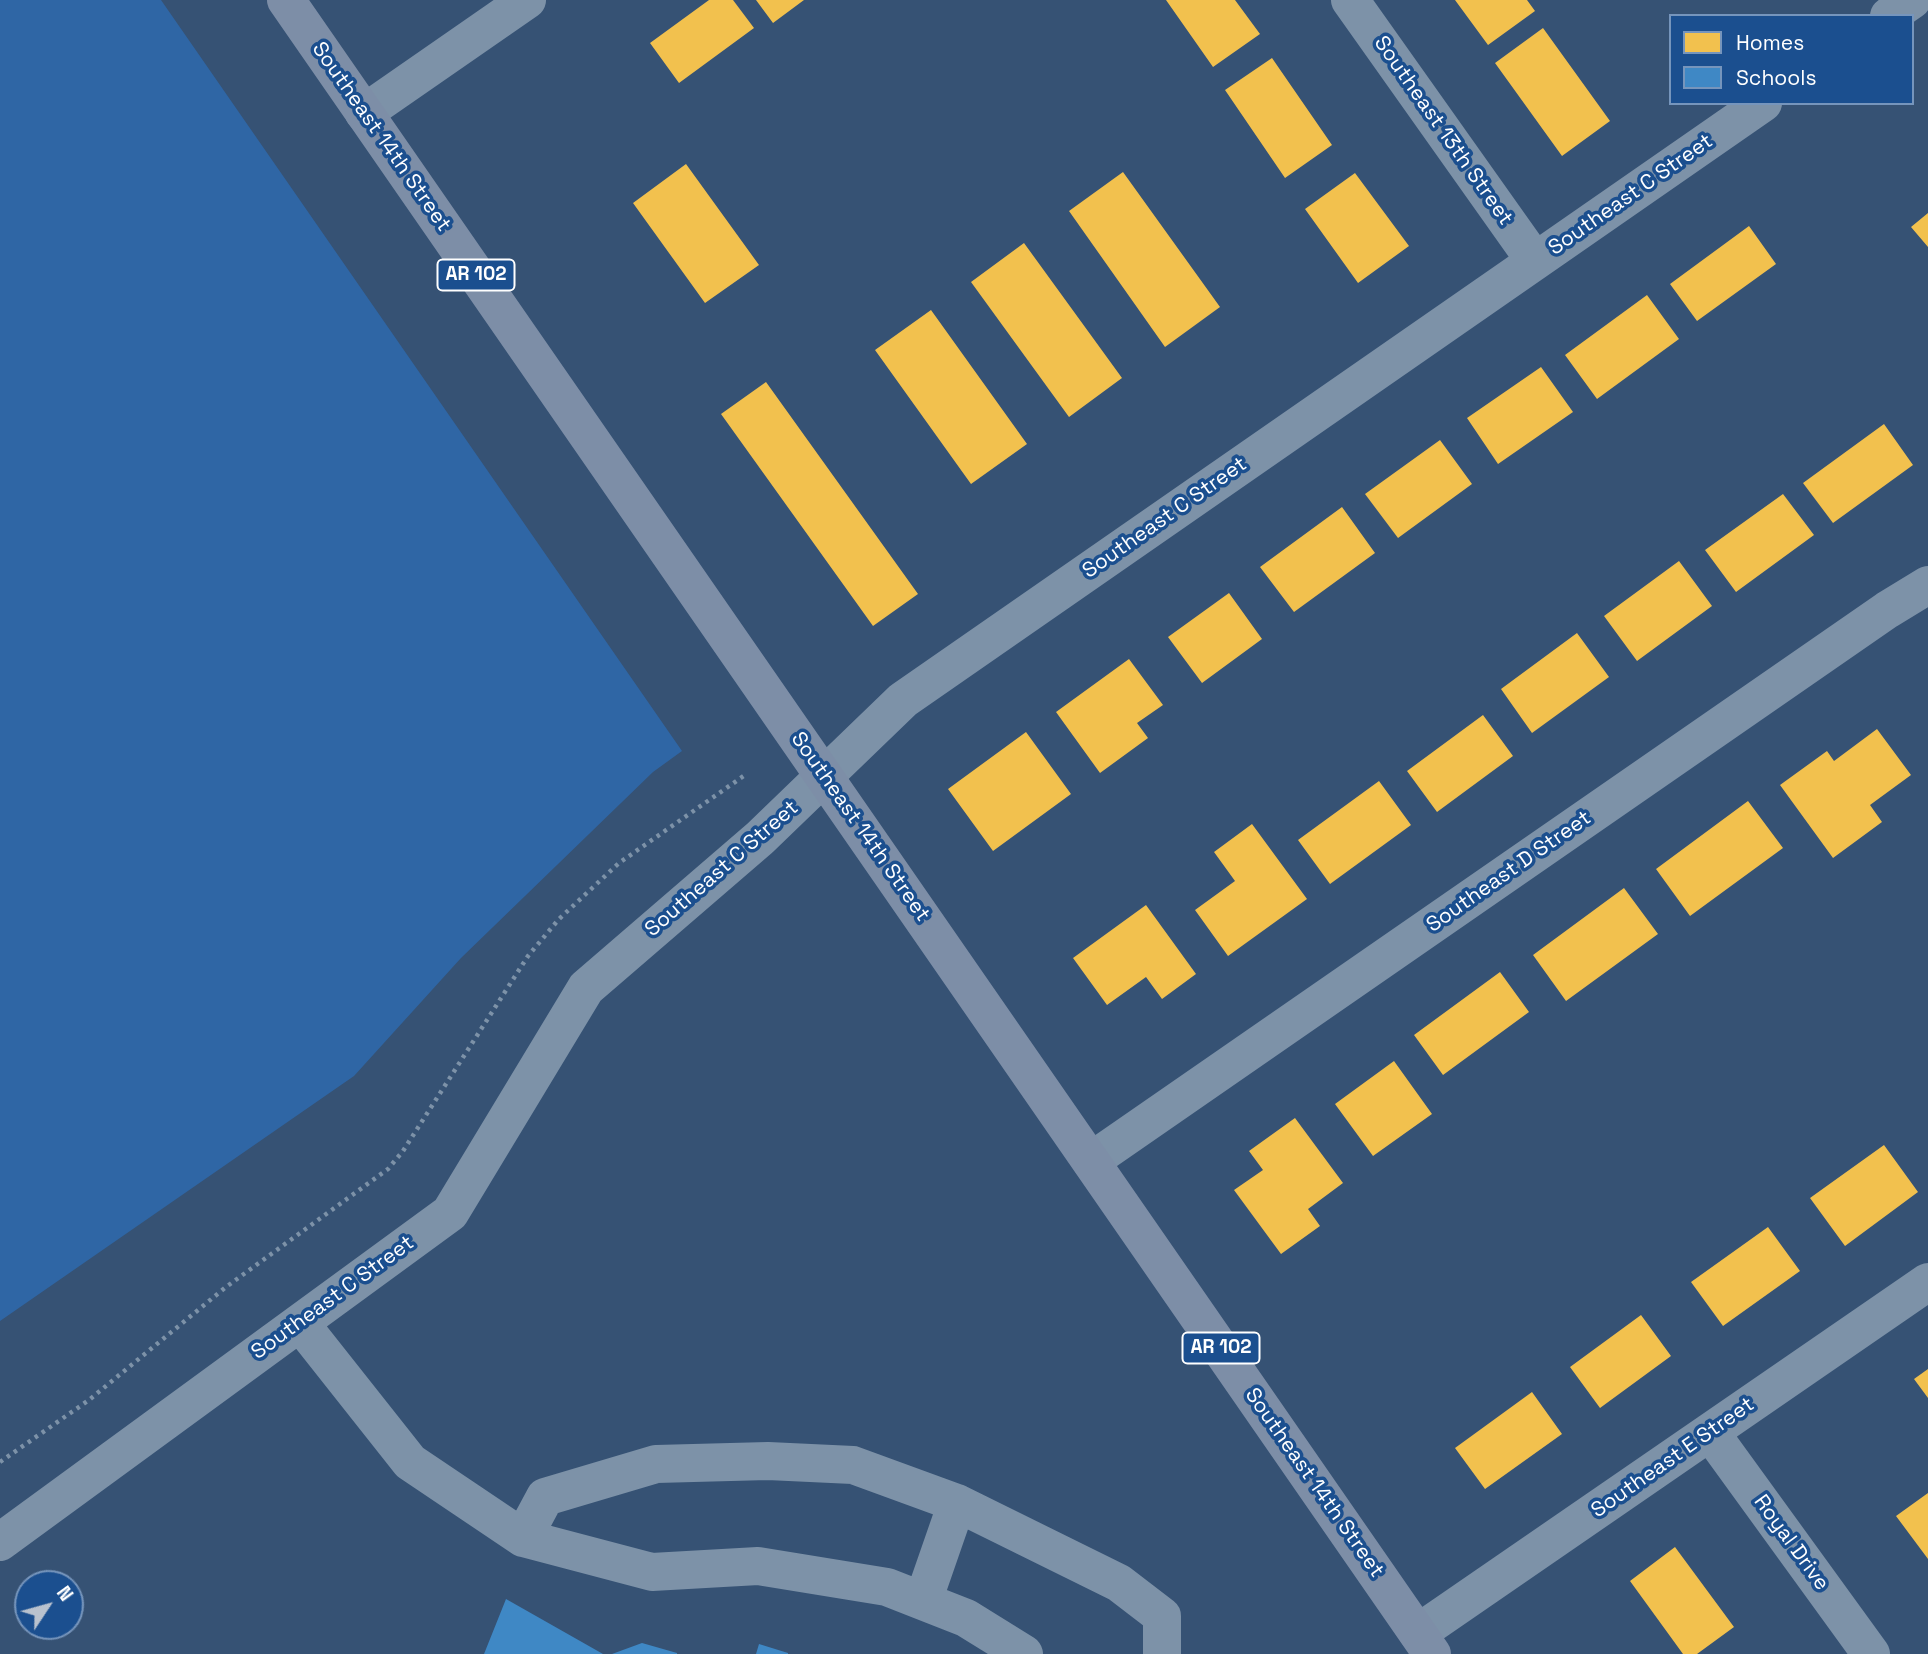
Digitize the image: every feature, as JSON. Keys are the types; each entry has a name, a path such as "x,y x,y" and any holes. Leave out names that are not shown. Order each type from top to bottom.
{"main road":[{"name":"Southeast 14th Street","path":"286,0 1425,1644"}],"street":[{"path":"365,113 527,0"},
{"name":"Southeast 13th Street","path":"1350,0 1535,261"},
{"path":"1892,14 1912,0"},
{"name":"Southeast C Street","path":"0,1542 450,1213 586,988 760,838 903,700 1760,105"},
{"name":"Southeast D Street","path":"1091,1161 1887,610 1928,585"},
{"name":"Southeast E Street","path":"1425,1644 1710,1432 1928,1282"},
{"path":"300,1323 410,1462 523,1538 652,1572 758,1566 887,1587 966,1618 1024,1654"},
{"name":"Royal Drive","path":"1710,1432 1871,1654"},
{"path":"523,1538 545,1497 656,1464 768,1461 853,1465 957,1503 1119,1583 1162,1616 1162,1654"},
{"path":"923,1601 957,1503"}],"path":[{"path":"0,1462 89,1400 226,1287 388,1169 403,1152 528,956 559,919 619,863 745,775"}],"shaded area":[{"path":"0,0 161,0 682,751 653,772 461,958 354,1076 0,1321"}],"building: Homes":[{"path":"709,0 733,0 754,28 679,83 650,43"},
{"path":"756,0 804,0 773,23"},
{"path":"1166,0 1235,0 1260,34 1213,67"},
{"path":"1455,0 1527,0 1535,11 1488,45"},
{"path":"1543,28 1610,121 1562,156 1495,63"},
{"path":"1272,58 1332,145 1285,178 1225,90"},
{"path":"686,164 759,265 705,303 633,203"},
{"path":"1123,172 1220,307 1165,347 1069,211"},
{"path":"1355,173 1409,246 1358,283 1305,209"},
{"path":"1928,213 1928,247 1911,227"},
{"path":"1749,226 1776,264 1697,321 1670,284"},
{"path":"1024,243 1122,378 1069,417 971,282"},
{"path":"1647,295 1679,339 1597,399 1565,355"},
{"path":"931,310 1027,444 971,484 875,350"},
{"path":"1541,367 1573,412 1498,464 1467,418"},
{"path":"766,382 918,594 873,626 721,414"},
{"path":"1884,424 1913,465 1833,523 1803,483"},
{"path":"1440,440 1472,484 1398,538 1365,494"},
{"path":"1783,494 1814,535 1736,592 1705,550"},
{"path":"1342,507 1375,553 1294,612 1260,567"},
{"path":"1679,561 1712,606 1637,661 1604,616"},
{"path":"1229,593 1262,639 1202,683 1168,637"},
{"path":"1577,633 1609,677 1532,733 1501,689"},
{"path":"1129,659 1163,705 1137,723 1148,738 1100,773 1056,712"},
{"path":"1483,715 1513,756 1437,812 1407,771"},
{"path":"1877,729 1911,775 1870,805 1882,822 1833,858 1780,785 1827,751 1834,761"},
{"path":"1026,732 1071,794 993,851 948,789"},
{"path":"1379,781 1411,825 1330,884 1298,840"},
{"path":"1748,801 1783,848 1690,916 1656,869"},
{"path":"1252,824 1307,899 1228,956 1195,910 1235,881 1214,852"},
{"path":"1624,888 1658,934 1566,1001 1533,955"},
{"path":"1146,905 1196,974 1162,999 1146,977 1107,1005 1073,958"},
{"path":"1500,972 1529,1012 1443,1075 1414,1035"},
{"path":"1394,1061 1432,1114 1373,1156 1335,1104"},
{"path":"1295,1118 1343,1183 1308,1209 1320,1226 1281,1254 1234,1190 1263,1170 1249,1151"},
{"path":"1884,1145 1918,1192 1845,1246 1810,1198"},
{"path":"1768,1227 1800,1271 1723,1326 1691,1282"},
{"path":"1641,1315 1671,1356 1600,1408 1570,1367"},
{"path":"1928,1369 1928,1398 1914,1379"},
{"path":"1532,1392 1562,1434 1485,1489 1455,1448"},
{"path":"1928,1493 1928,1559 1896,1516"},
{"path":"1675,1547 1734,1627 1697,1654 1683,1654 1630,1581"}],"building: Schools":[{"path":"506,1599 603,1654 484,1654"},
{"path":"642,1643 677,1653 677,1654 612,1654"},
{"path":"759,1644 788,1653 788,1654 756,1654"}]}
